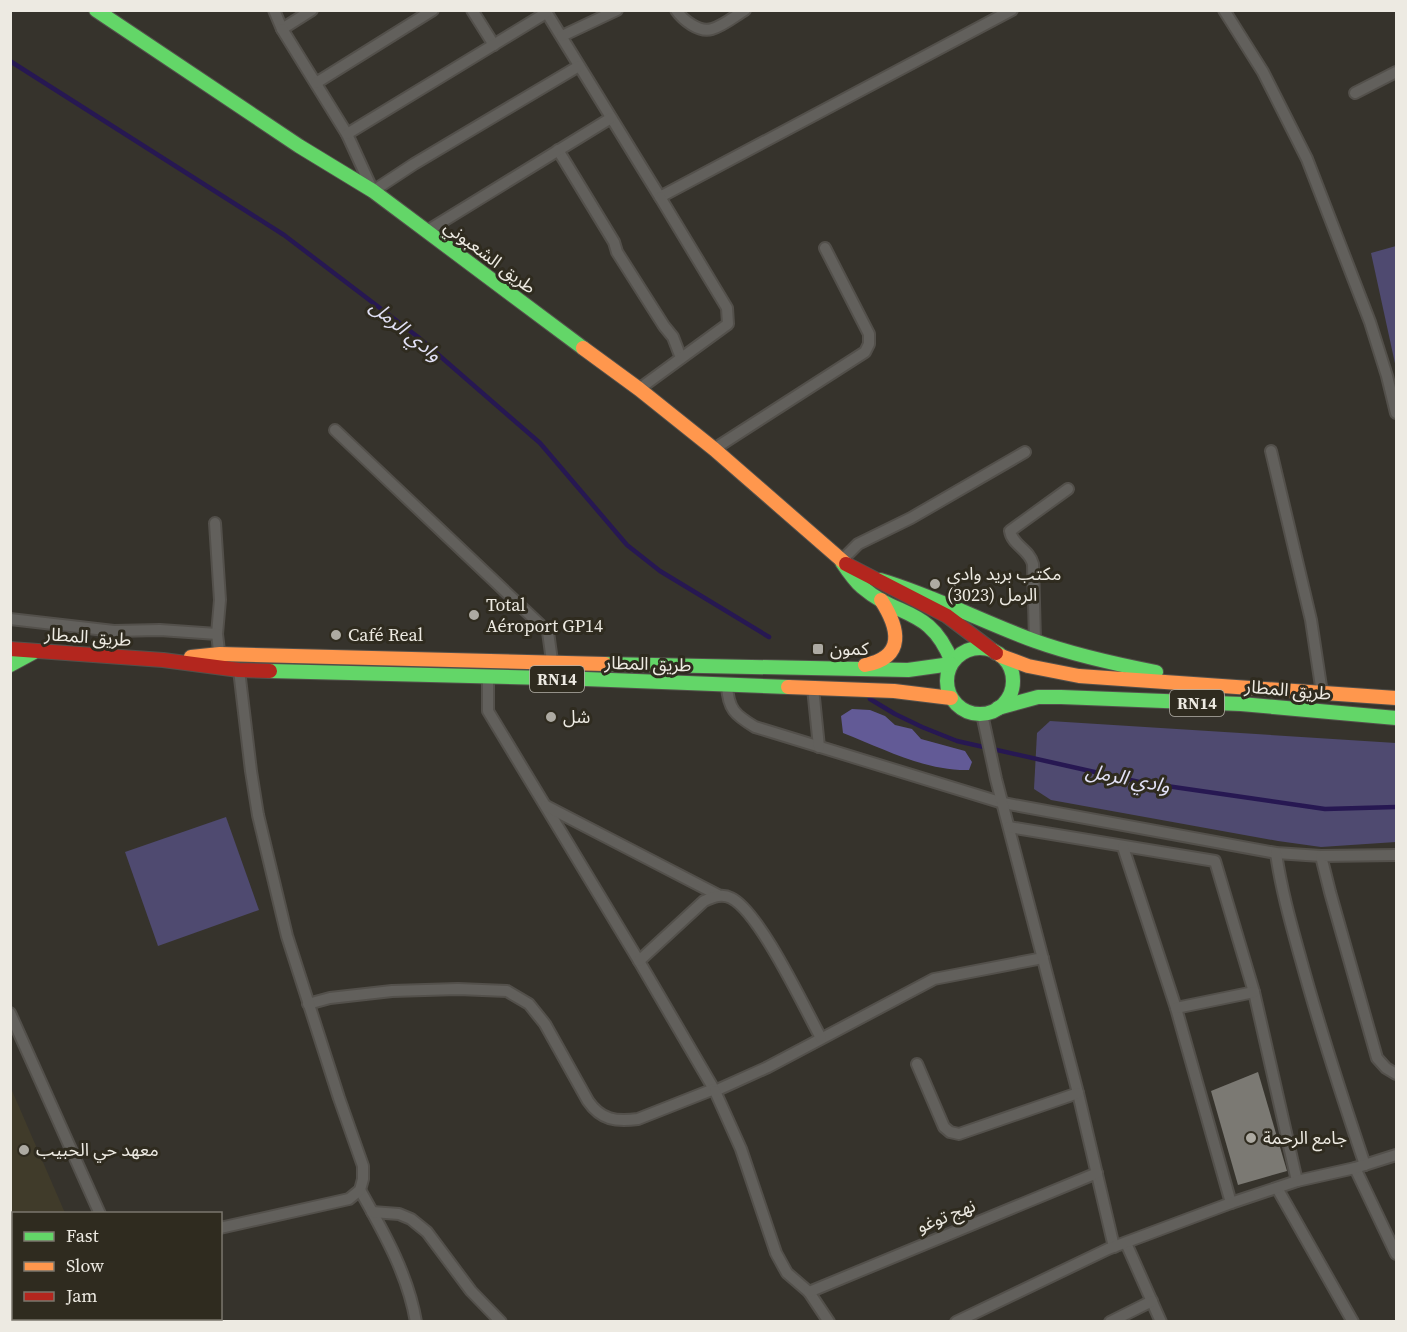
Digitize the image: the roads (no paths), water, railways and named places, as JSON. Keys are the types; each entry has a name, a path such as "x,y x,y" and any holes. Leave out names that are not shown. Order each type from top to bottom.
{"main road":[{"name":"طريق الشعبوني","path":"96,10 299,146 373,191 639,389 714,449 841,561 947,616 999,654"},
{"name":"طريق الشعبوني","path":"841,561 848,574 858,585 933,629 941,639 952,663"},
{"path":"880,580 924,593 1035,641 1065,650 1154,672 1243,687"},
{"path":"847,668 880,662 893,648 894,629 881,600"},
{"name":"RN14","path":"952,663 961,654 973,649 985,648 999,654"},
{"name":"طريق المطار","path":"10,649 163,660 219,661 908,670 952,663"},
{"path":"10,665 34,652"},
{"name":"طريق المطار","path":"999,654 1028,666 1079,676 1396,698"},
{"path":"998,708 1006,702 1013,683 1012,672 999,654"},
{"name":"طريق المطار","path":"219,661 239,670 813,688 894,692 951,698"},
{"path":"951,698 947,682 952,663"},
{"name":"طريق المطار","path":"998,708 1038,697 1061,697 1241,704 1396,718"},
{"name":"RN14","path":"951,698 964,710 982,714 998,708"}],"street":[{"path":"274,10 282,29 347,134 373,191 414,164 579,66"},
{"path":"282,29 312,10"},
{"path":"316,83 433,10"},
{"path":"472,10 494,45"},
{"path":"562,36 617,10"},
{"path":"676,10 683,20 705,29 712,29 745,10"},
{"path":"660,197 1012,10"},
{"path":"1224,10 1263,72 1307,159 1370,322 1396,413"},
{"path":"347,134 546,12 727,308 728,324 639,389"},
{"path":"1355,93 1396,72"},
{"path":"427,231 611,118"},
{"path":"558,150 615,242 616,252 673,337 681,358"},
{"path":"714,449 865,351 869,344 869,334 865,325 825,248"},
{"path":"334,430 548,632 553,679"},
{"path":"1271,451 1311,620 1322,693"},
{"path":"841,561 858,544 912,518 1025,452"},
{"path":"1035,641 1033,564 1031,556 1012,539 1010,531 1068,489"},
{"path":"215,523 220,600 217,634 219,661"},
{"path":"10,619 114,631 160,630 217,634"},
{"path":"222,1228 349,1199 360,1190 363,1179 363,1166 287,936 258,815 239,670"},
{"path":"488,677 488,711 715,1090 741,1149 776,1253 787,1273 809,1292 829,1322"},
{"path":"727,685 732,710 755,727 1003,803 1276,853 1321,856 1396,855"},
{"path":"813,688 819,747"},
{"path":"982,714 1078,1093 1114,1247"},
{"path":"545,806 718,896"},
{"path":"1009,827 1215,861"},
{"path":"1219,843 1215,861 1254,992 1297,1181"},
{"path":"1123,847 1176,1008 1231,1203"},
{"path":"1276,853 1280,884 1360,1167 1396,1254"},
{"path":"1321,856 1377,1058 1386,1068 1396,1074"},
{"path":"639,960 704,901 718,896 729,896 741,904 756,921 821,1038"},
{"path":"308,1004 330,998 392,991 458,989 507,991 529,1004 545,1024 595,1112 625,1121 638,1119 715,1090 768,1067 934,979 1043,958"},
{"path":"1176,1008 1254,992"},
{"path":"10,1013 99,1212"},
{"path":"917,1064 944,1127 950,1132 959,1134 1078,1093"},
{"path":"956,1322 1114,1247 1297,1181 1360,1167 1396,1155"},
{"name":"نهج توغو","path":"809,1292 1097,1173"},
{"path":"1277,1188 1353,1322"},
{"path":"360,1190 405,1276 413,1301 416,1322"},
{"path":"372,1212 399,1214 411,1219 427,1232 471,1291 501,1322"},
{"path":"1125,1243 1161,1322"},
{"path":"1110,1322 1152,1300"}],"waterway":[{"name":"وادي الرمل","path":"10,61 284,235 418,337 540,443 627,545 660,571 769,637"},
{"name":"وادي الرمل","path":"870,699 895,714 957,741 1139,782 1325,809 1396,807"}],"place":[{"name":"مكتب بريد وادي الرمل (3023)","path":"935,584"},
{"name":"Total Aéroport GP14","path":"474,615"},
{"name":"Café Real","path":"336,635"},
{"name":"كمون","path":"818,649"},
{"name":"شل","path":"551,717"},
{"name":"جامع الرحمة","path":"1251,1138"},
{"name":"معهد حي الحبيب","path":"24,1150"}]}
